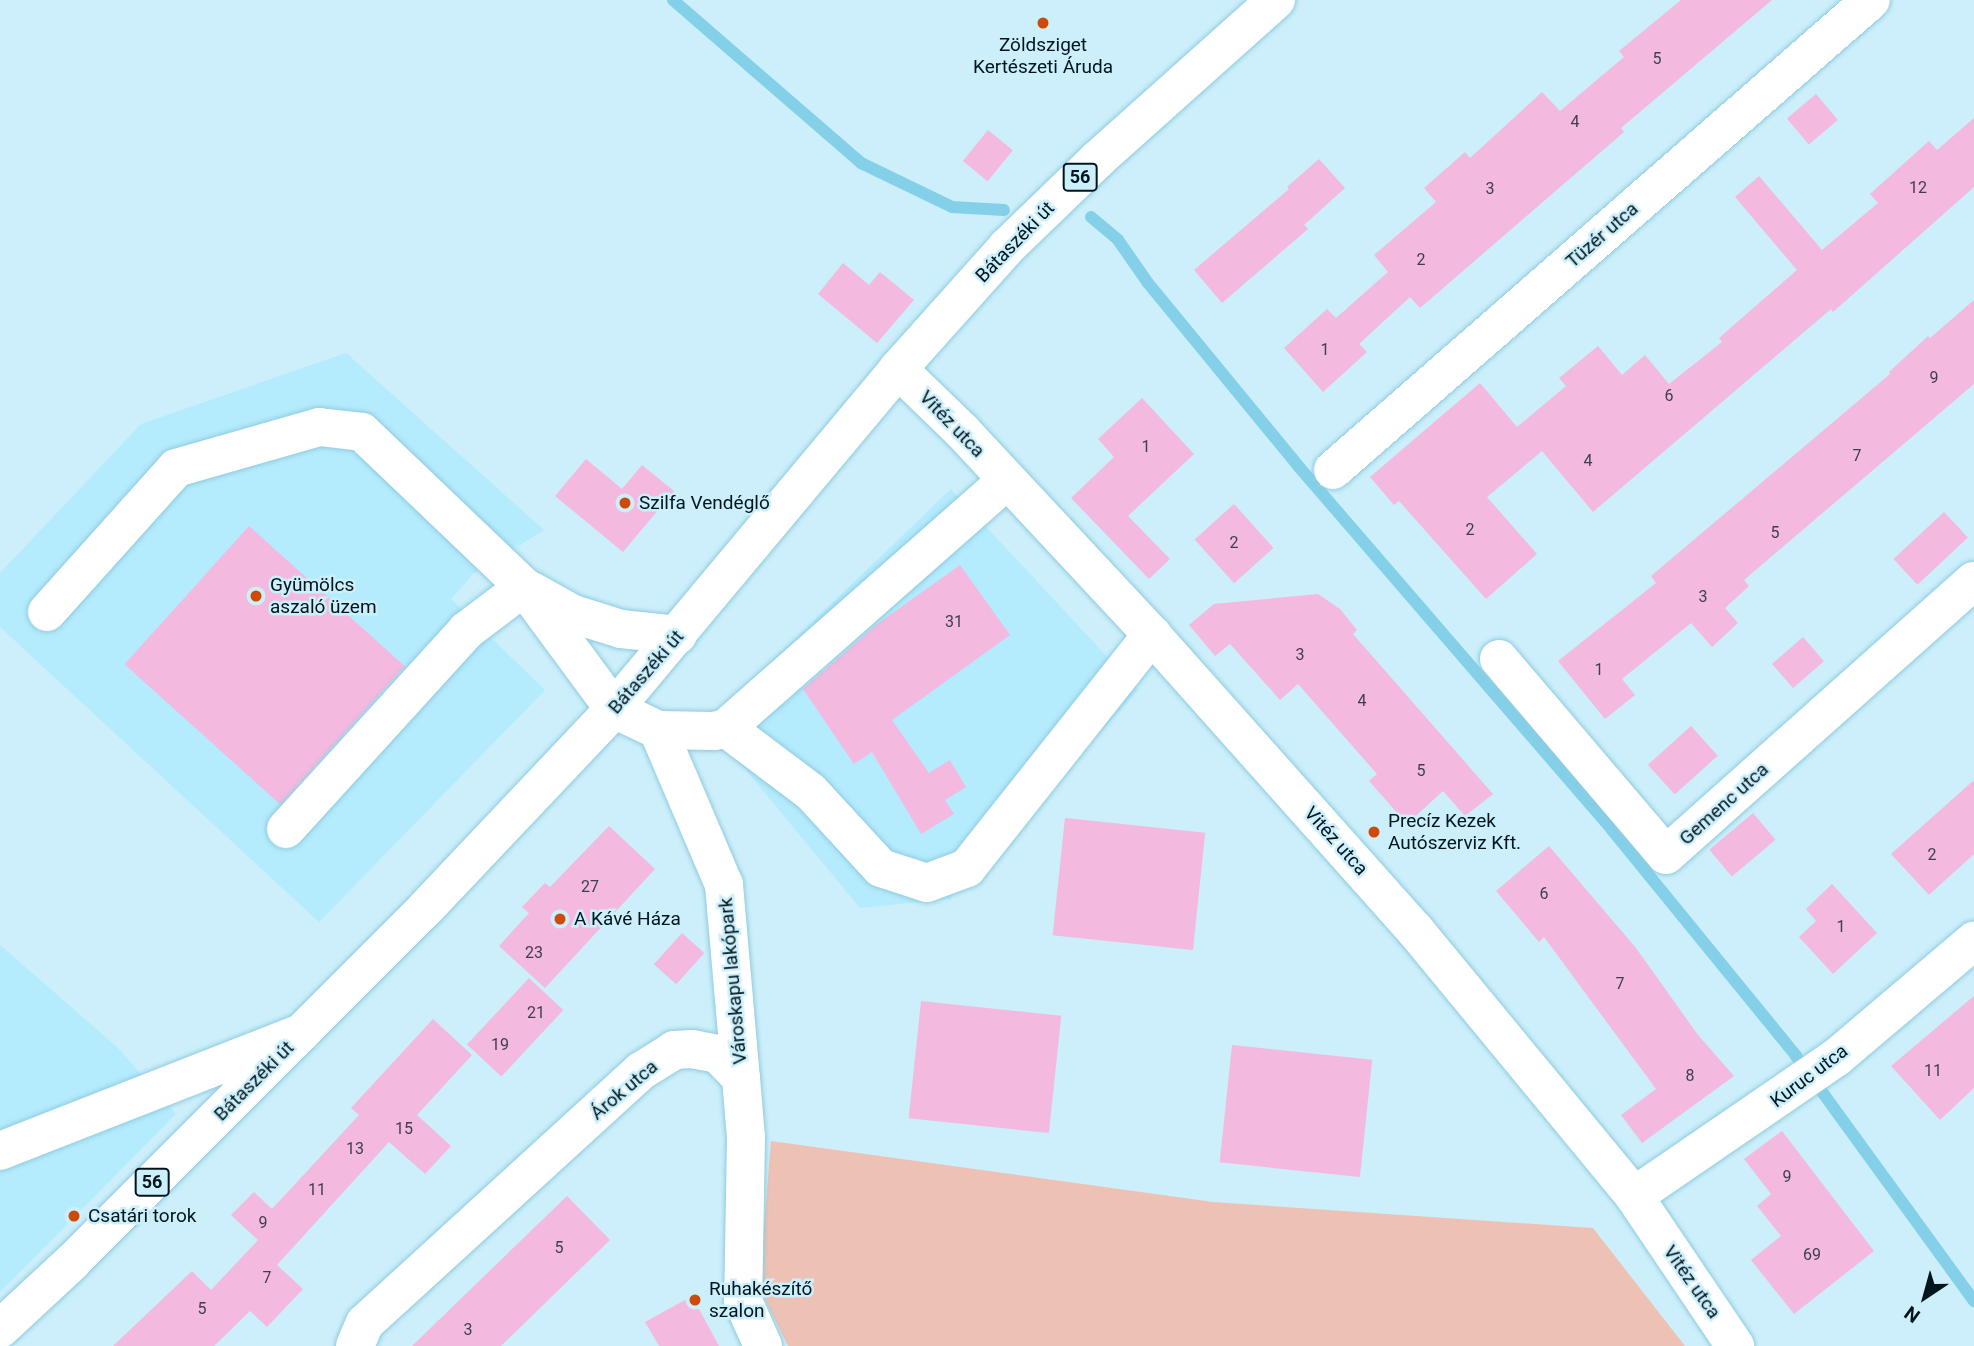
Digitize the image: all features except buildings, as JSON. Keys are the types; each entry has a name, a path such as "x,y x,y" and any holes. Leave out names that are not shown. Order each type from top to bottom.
{"street":[{"name":"Bátaszéki út","path":"0,1329 82,1253 426,908 614,709 898,369 1007,247 1107,151 1276,0"},
{"name":"Tüzér utca","path":"1333,470 1871,0"},
{"name":"Vitéz utca","path":"898,369 962,431 1152,635 1407,921 1634,1196 1735,1346"},
{"path":"47,612 176,468 319,427 362,432 524,587 614,709 658,730 714,731 726,728 1006,481"},
{"name":"Gemenc utca","path":"1499,659 1666,855 1974,581"},
{"path":"524,587 573,614 621,629 678,635"},
{"path":"286,829 466,631 524,587"},
{"path":"726,728 811,792 881,868 927,883 967,868 1152,635"},
{"name":"Városkapu lakópark","path":"658,730 724,885 741,1078"},
{"name":"Kuruc utca","path":"1634,1196 1786,1095 1837,1057 1974,941"},
{"path":"0,1151 301,1033"},
{"name":"Árok utca","path":"355,1346 366,1323 641,1071 674,1050 692,1049 718,1054 741,1078"},
{"path":"741,1078 746,1137 743,1301 763,1346"}],"shaded area":[{"path":"346,353 544,530 473,574 451,599 545,690 319,922 0,627 0,573 141,424"},
{"path":"951,489 1138,690 950,899 860,908 707,723"},
{"path":"0,945 117,1047 176,1114 0,1292"},
{"path":"771,1141 1213,1202 1593,1228 1685,1346 788,1346 759,1288"}],"waterway":[{"path":"673,0 861,163 952,207 1004,210"},
{"path":"1091,217 1118,240 1148,283 1299,467 1612,830 1796,1056 1974,1301"}],"place":[{"name":"Zöldsziget Kertészeti Áruda","path":"1043,23"},
{"name":"Szilfa Vendéglő","path":"625,503"},
{"name":"Gyümölcs aszaló üzem","path":"256,596"},
{"name":"Precíz Kezek Autószerviz Kft.","path":"1374,832"},
{"name":"A Kávé Háza","path":"560,919"},
{"name":"Csatári torok","path":"74,1216"},
{"name":"Ruhakészítő szalon","path":"695,1300"}]}
